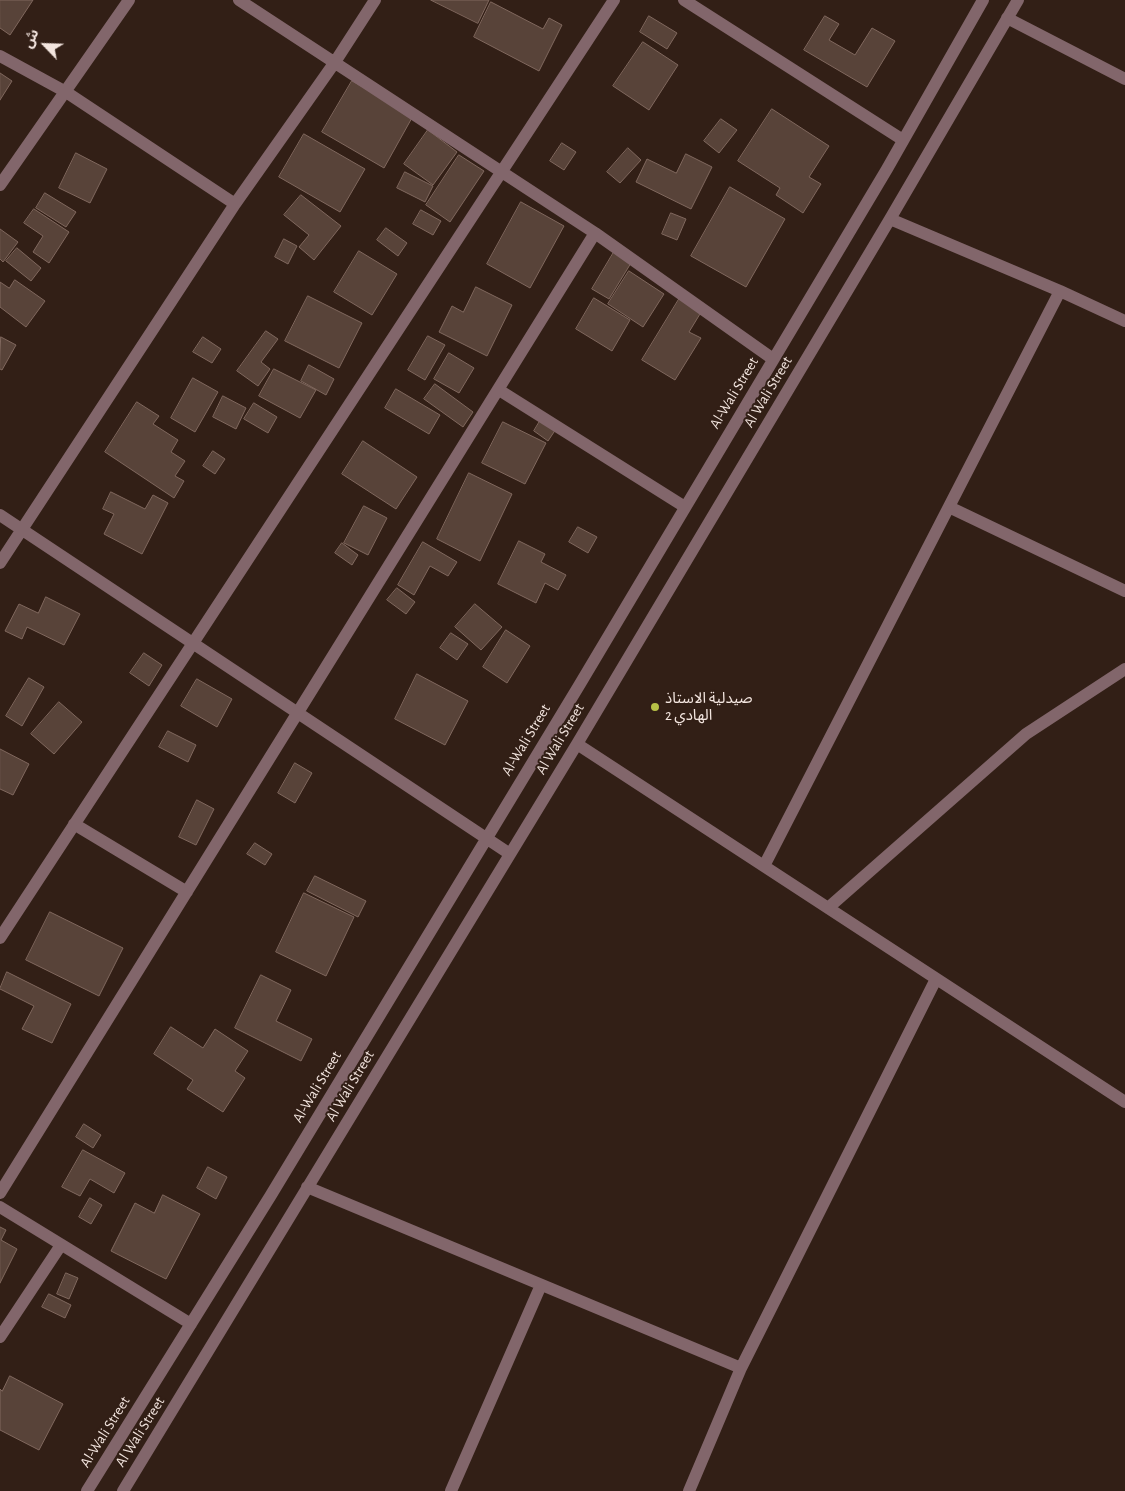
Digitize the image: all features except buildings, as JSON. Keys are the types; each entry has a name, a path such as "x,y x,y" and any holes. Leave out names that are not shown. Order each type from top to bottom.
{"street":[{"path":"0,185 129,0"},
{"path":"239,0 595,232 773,359"},
{"path":"0,563 235,204 335,62 374,0"},
{"path":"0,938 614,0"},
{"path":"684,0 903,140"},
{"name":"Al-Wali Street","path":"87,1491 271,1195 685,507 903,140 983,0"},
{"name":"Al Wali Street","path":"123,1491 577,744 890,220 1018,0"},
{"path":"1007,18 1125,79"},
{"path":"0,56 66,92 235,204"},
{"path":"890,220 1060,291 1125,321"},
{"path":"0,1193 499,390 595,232"},
{"path":"764,866 1060,291"},
{"path":"499,390 685,507"},
{"path":"949,507 1125,591"},
{"path":"0,515 510,854"},
{"path":"828,908 1026,734 1125,669"},
{"path":"577,744 1125,1102"},
{"path":"74,824 187,892"},
{"path":"689,1491 741,1368 936,979"},
{"path":"307,1188 741,1368"},
{"path":"0,1207 191,1324"},
{"path":"0,1337 61,1244"},
{"path":"451,1491 541,1285"}],"place":[{"name":"صيدلية الاستاذ الهادي 2","path":"655,707"}]}
